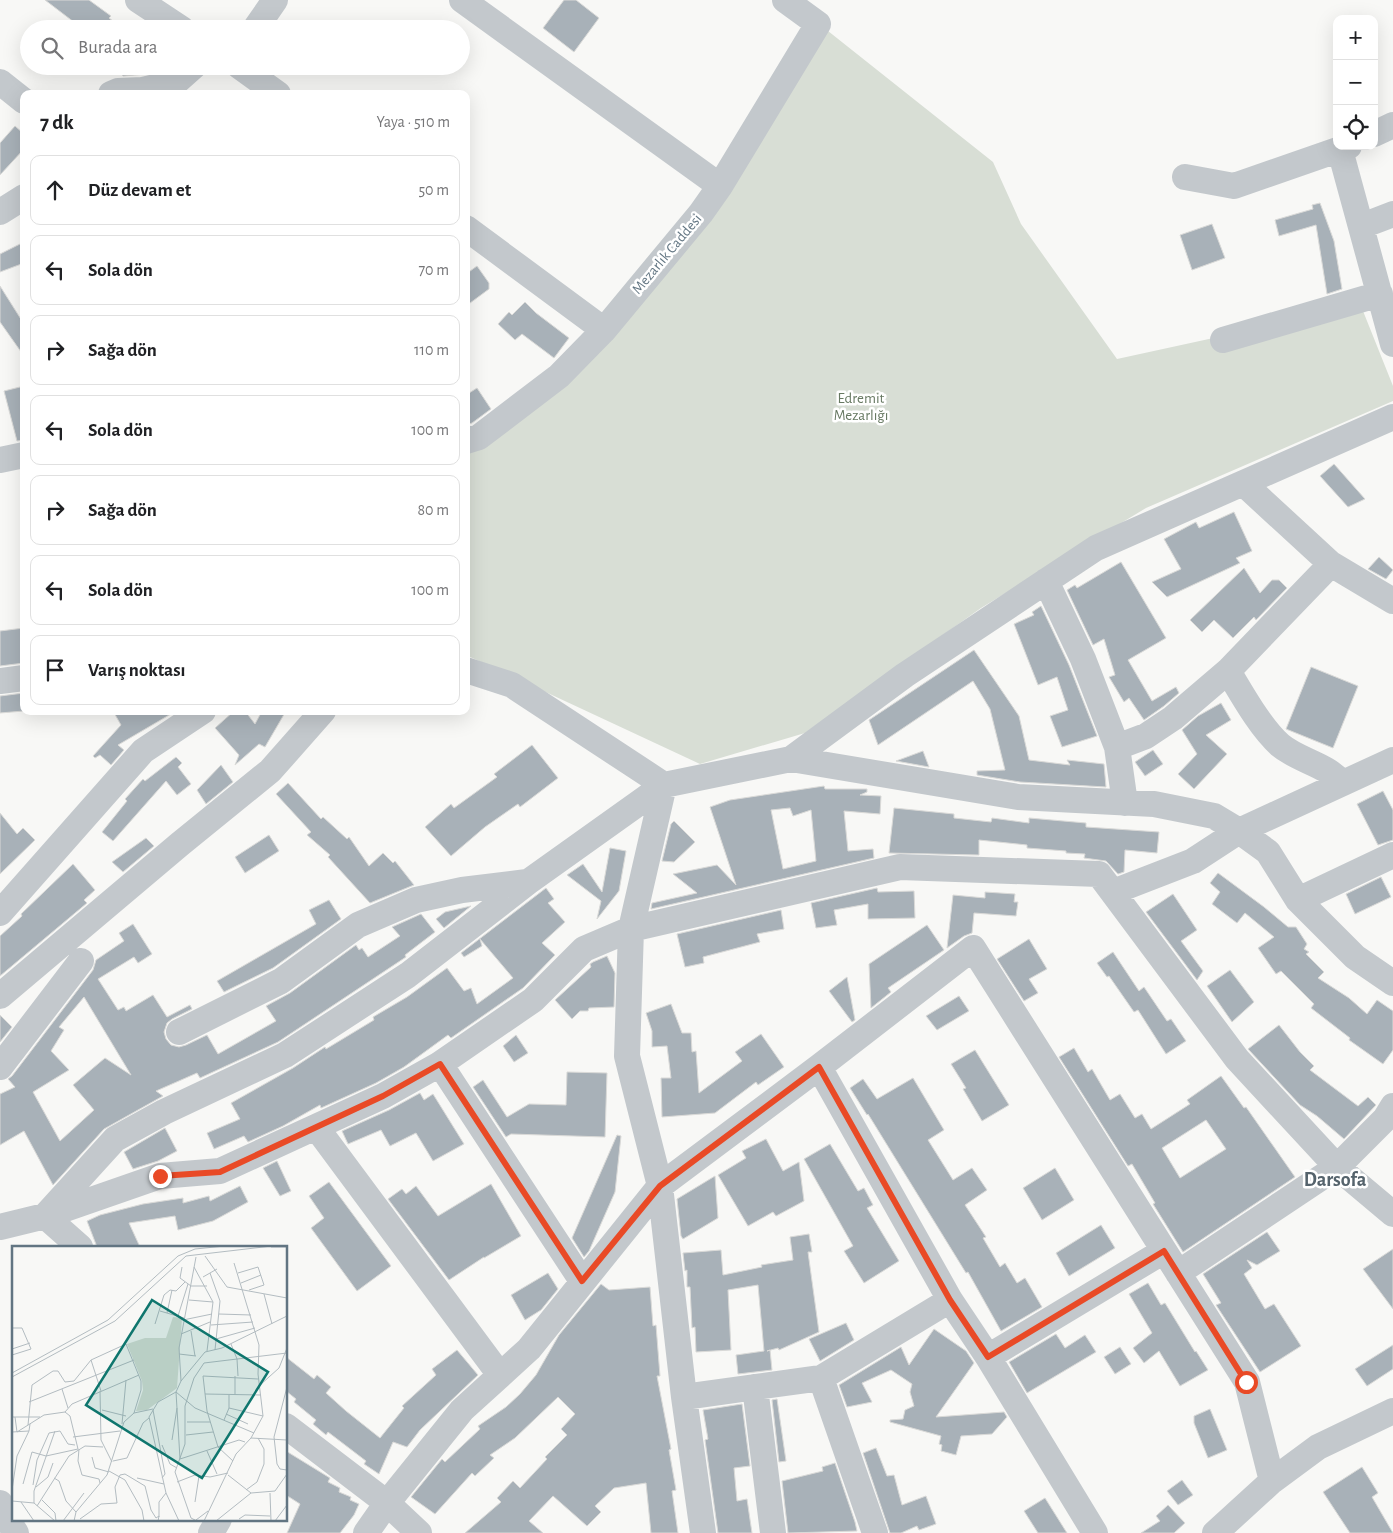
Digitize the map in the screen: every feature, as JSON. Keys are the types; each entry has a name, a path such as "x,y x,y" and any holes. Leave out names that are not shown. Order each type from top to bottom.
{"street":[{"path":"138,0 168,20"},
{"path":"261,20 275,0"},
{"path":"462,0 720,186"},
{"name":"Mezarlık Caddesi","path":"470,439 479,437 559,376 604,330 701,213 720,186 818,24 785,0"},
{"path":"151,90 176,82 184,75"},
{"path":"252,75 272,90"},
{"path":"0,82 20,98"},
{"path":"1378,132 1393,125"},
{"path":"1185,177 1234,186 1339,150"},
{"path":"1345,150 1362,226 1393,344"},
{"path":"0,212 20,200"},
{"path":"1362,226 1393,214"},
{"path":"470,235 604,330"},
{"path":"1223,340 1380,294"},
{"path":"791,759 905,675 1096,548 1393,417"},
{"path":"0,460 20,456"},
{"path":"0,464 20,464"},
{"path":"1244,484 1331,564 1393,602"},
{"path":"1117,747 1146,736 1228,671 1331,564"},
{"path":"1046,581 1083,659 1117,747 1125,803"},
{"path":"470,671 512,685 664,785"},
{"path":"1228,671 1270,734 1280,745 1293,754 1325,769 1342,784"},
{"path":"0,681 20,678"},
{"path":"0,913 143,751 197,715"},
{"path":"0,996 180,844 270,771 319,715"},
{"path":"45,1216 115,1139 164,1112 285,1055 408,975 528,882 664,785 791,759 1018,797 1154,804 1214,816 1268,852 1298,900 1355,957 1393,983"},
{"path":"1113,892 1193,861 1239,831 1393,760"},
{"path":"664,785 631,929 627,1056 660,1186 684,1397 703,1533"},
{"path":"1298,900 1393,854"},
{"path":"0,1227 45,1216 160,1176 220,1172 383,1096 440,1064 533,1000 584,949 631,929 900,867 1100,874 1237,1059 1337,1167 1393,1214"},
{"path":"179,1032 281,981 358,925 416,900 462,890 528,882"},
{"path":"366,1533 387,1503 462,1410 529,1349 660,1186 819,1067 973,948 1246,1382 1272,1481"},
{"path":"0,1067 81,961"},
{"path":"440,1064 582,1281"},
{"path":"819,1067 950,1300 988,1357 1095,1533"},
{"path":"1178,1273 1337,1167 1386,1119 1393,1106"},
{"path":"316,1127 500,1375"},
{"path":"45,1216 79,1246"},
{"path":"988,1357 1164,1251"},
{"path":"684,1397 821,1378 950,1300"},
{"path":"821,1378 875,1533"},
{"path":"755,1387 773,1533"},
{"path":"1215,1533 1272,1481 1318,1447 1393,1411"},
{"path":"288,1428 387,1503 419,1533"},
{"path":"0,1503 3,1513 16,1533"},
{"path":"211,1533 218,1520"}],"green space":[{"name":"Edremit Mezarlığı","path":"823,27 993,162 1021,224 1117,359 1361,306 1393,386 1393,401 1146,508 981,608 805,733 700,764 470,657 470,451 560,387"}],"building":[{"path":"45,0 89,0 111,16 109,18 112,20 71,20"},
{"path":"564,0 576,0 599,18 574,52 543,28"},
{"path":"15,126 20,130 20,153 0,175 0,143"},
{"path":"1320,203 1334,241 1342,289 1327,294 1316,225 1279,236 1275,220 1313,209 1312,205"},
{"path":"1212,224 1225,258 1192,270 1180,235"},
{"path":"20,244 20,264 0,272 0,254"},
{"path":"477,266 489,283 489,289 470,303 470,271"},
{"path":"0,286 20,318 20,350 0,322"},
{"path":"525,302 536,313 569,338 554,358 522,334 515,340 498,324 509,312 512,315"},
{"path":"20,387 20,441 17,441 4,391"},
{"path":"477,388 491,409 470,424 470,392"},
{"path":"1334,464 1365,499 1348,507 1320,476"},
{"path":"1234,512 1252,551 1236,558 1240,563 1167,597 1152,582 1181,569 1164,539 1196,522 1199,528"},
{"path":"1379,557 1393,570 1386,579 1368,569"},
{"path":"1121,562 1166,638 1128,660 1152,701 1176,687 1179,693 1144,720 1129,698 1124,702 1109,677 1115,675 1104,639 1093,645 1067,590 1075,585 1077,588"},
{"path":"1244,568 1260,593 1272,580 1279,580 1287,588 1256,620 1254,617 1233,638 1214,620 1202,632 1190,620"},
{"path":"1041,606 1069,665 1097,736 1062,747 1050,716 1068,710 1057,677 1038,685 1014,624 1034,615 1032,612"},
{"path":"20,628 20,664 0,666 0,631"},
{"path":"974,650 1019,716 1029,760 1070,765 1067,760 1104,764 1106,787 1020,782 977,775 977,771 1005,770 990,709 973,681 878,745 869,720"},
{"path":"1311,667 1358,686 1333,748 1286,729"},
{"path":"20,694 20,711 0,713 0,696"},
{"path":"1221,703 1231,720 1206,735 1227,754 1194,789 1178,774 1197,754 1182,730 1198,716"},
{"path":"115,715 169,715 118,745 124,750 111,765 100,755 95,758 93,756 121,725"},
{"path":"230,715 248,715 255,724 260,715 284,715 265,747 259,744 235,765 239,755 215,728"},
{"path":"532,745 558,778 520,807 518,804 485,827 451,856 425,827 451,804 454,808 497,777 494,774"},
{"path":"1153,750 1163,764 1145,776 1135,762"},
{"path":"923,751 929,767 896,761"},
{"path":"176,757 182,763 178,767 191,784 177,795 166,781 113,841 102,832 127,801 125,799 143,779 145,781"},
{"path":"221,765 233,782 206,804 197,790"},
{"path":"288,783 321,819 323,817 347,839 349,837 369,866 383,853 393,863 395,861 414,885 370,903 328,857 330,855 307,835 311,832 276,794"},
{"path":"824,786 825,789 867,789 867,792 860,795 881,796 880,814 844,811 848,851 873,849 874,858 651,909 652,903 697,893 673,874 717,865 736,885 710,807 730,800","holes":["790,808 793,816 811,810 816,861 783,869 771,810"]},
{"path":"1383,791 1393,810 1393,840 1378,845 1357,804"},
{"path":"894,808 954,814 954,818 991,822 992,818 1029,823 1029,818 1086,823 1086,827 1159,832 1157,853 1125,850 1124,872 1118,874 1106,861 1084,858 1085,854 1027,848 1027,845 979,840 979,855 889,853"},
{"path":"0,813 17,834 23,828 35,840 0,874"},
{"path":"674,821 695,842 674,862 662,861 671,824"},
{"path":"269,835 279,851 245,873 235,857"},
{"path":"146,838 154,846 123,872 112,862"},
{"path":"610,848 626,851 619,891 597,919 601,901 567,875 583,864 602,892"},
{"path":"73,864 95,890 84,900 87,903 0,976 0,936"},
{"path":"1218,873 1288,927 1296,927 1307,944 1304,949 1309,952 1306,954 1324,972 1318,978 1349,998 1367,1014 1377,1000 1393,1011 1393,1050 1383,1064 1349,1040 1350,1038 1311,1008 1314,1004 1281,971 1276,974 1258,948 1274,937 1245,913 1237,923 1212,904 1220,892 1210,883"},
{"path":"1381,877 1391,897 1355,914 1346,894"},
{"path":"546,888 554,899 548,903 565,922 542,943 555,955 523,988 451,1038 448,1035 404,1067 376,1083 321,1108 320,1105 283,1126 248,1142 244,1136 214,1149 207,1133 240,1119 231,1103 374,1020 373,1017 407,997 447,968 464,991 471,988 477,1004 513,978 480,939 482,946 464,957 461,953"},
{"path":"877,888 878,892 914,891 915,918 868,919 868,904 834,910 837,925 816,928 811,903"},
{"path":"985,892 1015,894 1014,902 1018,902 1016,916 974,913 972,933 964,936 947,948 953,895 985,898"},
{"path":"1173,894 1197,930 1181,941 1203,971 1197,980 1146,912"},
{"path":"329,900 341,919 273,968 224,992 217,981 316,924 309,910"},
{"path":"471,906 444,928 436,919 445,912"},
{"path":"781,910 784,929 757,934 760,942 703,957 704,963 685,967 677,934"},
{"path":"421,914 435,932 405,955 406,957 278,1042 200,1078 197,1073 156,1091 163,1096 104,1129 53,1185 24,1131 0,1145 0,1094 15,1087 8,1079 93,970 96,960 124,941 119,933 133,924 152,954 138,963 134,957 98,979 118,1010 124,1007 126,1011 153,995 167,1017 190,1005 192,1009 167,1023 164,1032 166,1039 171,1045 179,1047 207,1035 218,1054 276,1021 266,1006 290,993 356,945 359,950 362,948 368,957 400,936 392,927","holes":["84,997 131,1075 105,1058 73,1085 94,1110 60,1141 33,1092 69,1070 51,1051 64,1030 59,1027"]},
{"path":"927,925 944,950 888,988 891,992 871,1008 869,964"},
{"path":"1029,939 1047,969 1029,979 1038,993 1024,1001 997,959"},
{"path":"1113,952 1139,991 1144,987 1167,1021 1171,1019 1186,1041 1166,1054 1138,1010 1134,1012 1109,976 1107,977 1097,963"},
{"path":"607,956 615,973 614,1007 589,1008 588,1011 580,1011 572,1019 555,1000 591,967 590,964"},
{"path":"1230,970 1254,1002 1232,1022 1207,986"},
{"path":"847,977 855,1020 852,1022 829,991"},
{"path":"959,996 969,1011 937,1030 926,1016"},
{"path":"671,1004 682,1033 691,1033 692,1052 696,1051 699,1093 742,1061 735,1052 761,1034 784,1067 758,1085 756,1082 715,1113 662,1117 661,1078 671,1078 667,1046 652,1047 652,1031 646,1013"},
{"path":"0,1015 12,1027 0,1042"},
{"path":"1279,1025 1300,1052 1314,1066 1310,1070 1358,1106 1368,1097 1376,1105 1344,1139 1317,1116 1300,1105 1248,1049"},
{"path":"516,1035 528,1053 514,1062 503,1046"},
{"path":"1074,1048 1088,1072 1092,1069 1110,1100 1120,1094 1135,1118 1142,1114 1151,1129 1190,1104 1187,1100 1221,1076 1244,1108 1246,1107 1295,1177 1183,1252 1153,1204 1155,1203 1132,1164 1128,1166 1059,1057","holes":["1206,1120 1226,1149 1180,1178 1162,1148"]},
{"path":"975,1050 1009,1105 982,1121 963,1089 966,1088 951,1064"},
{"path":"567,1072 607,1073 605,1137 511,1134 506,1137 473,1087 483,1080 507,1117 529,1104 566,1105"},
{"path":"913,1078 944,1130 928,1140 953,1180 972,1168 987,1190 965,1205 986,1237 983,1238 1000,1267 1005,1263 1017,1283 1025,1278 1042,1307 1001,1331 968,1272 966,1273 850,1088 863,1079 877,1099"},
{"path":"420,1093 424,1100 433,1094 464,1144 433,1161 416,1133 390,1146 381,1130 348,1144 342,1131 389,1110"},
{"path":"165,1128 177,1151 158,1161 133,1169 124,1152"},
{"path":"617,1135 621,1136 615,1192 589,1251 584,1257 572,1238"},
{"path":"766,1139 783,1171 799,1162 804,1201 776,1216 773,1212 748,1226 718,1175 746,1158 742,1151"},
{"path":"830,1144 858,1191 864,1188 873,1205 867,1208 899,1261 864,1283 844,1251 853,1246 804,1159"},
{"path":"277,1161 291,1191 280,1196 263,1168"},
{"path":"1055,1168 1074,1200 1042,1220 1023,1188"},
{"path":"715,1176 718,1218 683,1239 681,1236 677,1199"},
{"path":"329,1182 391,1266 357,1291 311,1228 324,1218 309,1196"},
{"path":"491,1184 521,1236 449,1280 388,1199 402,1189 406,1194 416,1186 438,1216"},
{"path":"240,1186 248,1202 213,1221 178,1230 175,1216 129,1223 140,1246 97,1246 87,1221 100,1215 143,1204 183,1198 183,1203 209,1196 210,1201"},
{"path":"1101,1225 1115,1248 1069,1276 1056,1253"},
{"path":"1267,1232 1280,1251 1257,1265 1247,1260 1252,1268 1244,1274 1265,1309 1274,1304 1301,1346 1260,1372 1216,1305 1221,1303 1203,1274"},
{"path":"809,1234 812,1252 808,1252 819,1332 779,1350 778,1348 770,1350 772,1370 738,1374 736,1355 764,1351 758,1285 728,1290 731,1350 696,1352 695,1327 692,1328 690,1287 687,1287 687,1270 685,1271 683,1253 721,1250 723,1275 762,1267 761,1265 793,1260 790,1237"},
{"path":"1393,1249 1393,1309 1363,1269"},
{"path":"548,1273 558,1289 541,1310 525,1320 511,1295"},
{"path":"1148,1283 1161,1305 1165,1303 1208,1370 1180,1386 1159,1351 1144,1363 1133,1348 1152,1333 1129,1294"},
{"path":"601,1284 609,1290 650,1287 653,1326 656,1325 660,1376 657,1376 671,1449 669,1450 676,1490 672,1491 678,1533 651,1533 646,1483 614,1488 595,1506 601,1512 587,1526 553,1496 529,1521 543,1533 465,1533 501,1502 497,1498 513,1481 520,1488 547,1459 545,1457 567,1435 561,1429 575,1414 558,1397 515,1438 490,1455 494,1458 475,1476 472,1473 435,1514 411,1497 442,1459 445,1462 480,1429 478,1426 506,1407 520,1394 536,1375 559,1335"},
{"path":"846,1323 854,1340 820,1361 809,1339"},
{"path":"934,1329 966,1351 974,1363 936,1417 1004,1412 1007,1417 992,1434 961,1436 956,1455 941,1451 942,1445 939,1444 941,1436 890,1422 890,1420 903,1419 905,1410 914,1406 910,1392 912,1384 891,1370 862,1383 872,1402 847,1407 839,1385 901,1347 909,1365"},
{"path":"1056,1334 1065,1348 1085,1335 1096,1352 1027,1393 1009,1362"},
{"path":"1393,1345 1393,1369 1367,1386 1355,1369"},
{"path":"1120,1347 1131,1364 1115,1374 1104,1357"},
{"path":"457,1350 478,1375 420,1430 407,1447 393,1442 379,1474 364,1464 366,1461 328,1432 326,1435 313,1424 316,1420 294,1402 296,1399 288,1393 288,1359 314,1379 317,1375 331,1387 326,1393 380,1438 404,1408 402,1406 436,1375 432,1369"},
{"path":"777,1399 786,1461 779,1462 772,1400"},
{"path":"742,1404 750,1466 734,1468 737,1501 747,1499 752,1533 718,1533 705,1440 708,1439 703,1410"},
{"path":"1210,1409 1227,1450 1208,1458 1194,1423 1194,1416"},
{"path":"876,1448 887,1476 894,1475 902,1505 926,1496 936,1524 919,1530 917,1526 901,1533 890,1533 863,1453"},
{"path":"288,1452 330,1478 328,1482 340,1488 339,1492 351,1497 350,1500 359,1504 354,1515 340,1533 287,1533 300,1504 288,1496"},
{"path":"835,1463 857,1531 788,1533 782,1481 823,1471 822,1467"},
{"path":"1362,1467 1378,1493 1372,1497 1393,1533 1350,1533 1323,1492"},
{"path":"1182,1480 1193,1495 1178,1505 1167,1491"},
{"path":"1045,1498 1067,1533 1038,1533 1024,1511"},
{"path":"1168,1505 1185,1523 1174,1533 1141,1533 1160,1521 1156,1516"}],"district":[{"name":"Darsofa","path":"1335,1180"}],"route":[{"path":"160,1176 220,1172 383,1096 440,1064 582,1281 660,1186 819,1067 950,1300 988,1357 1164,1251 1246,1382"}]}
